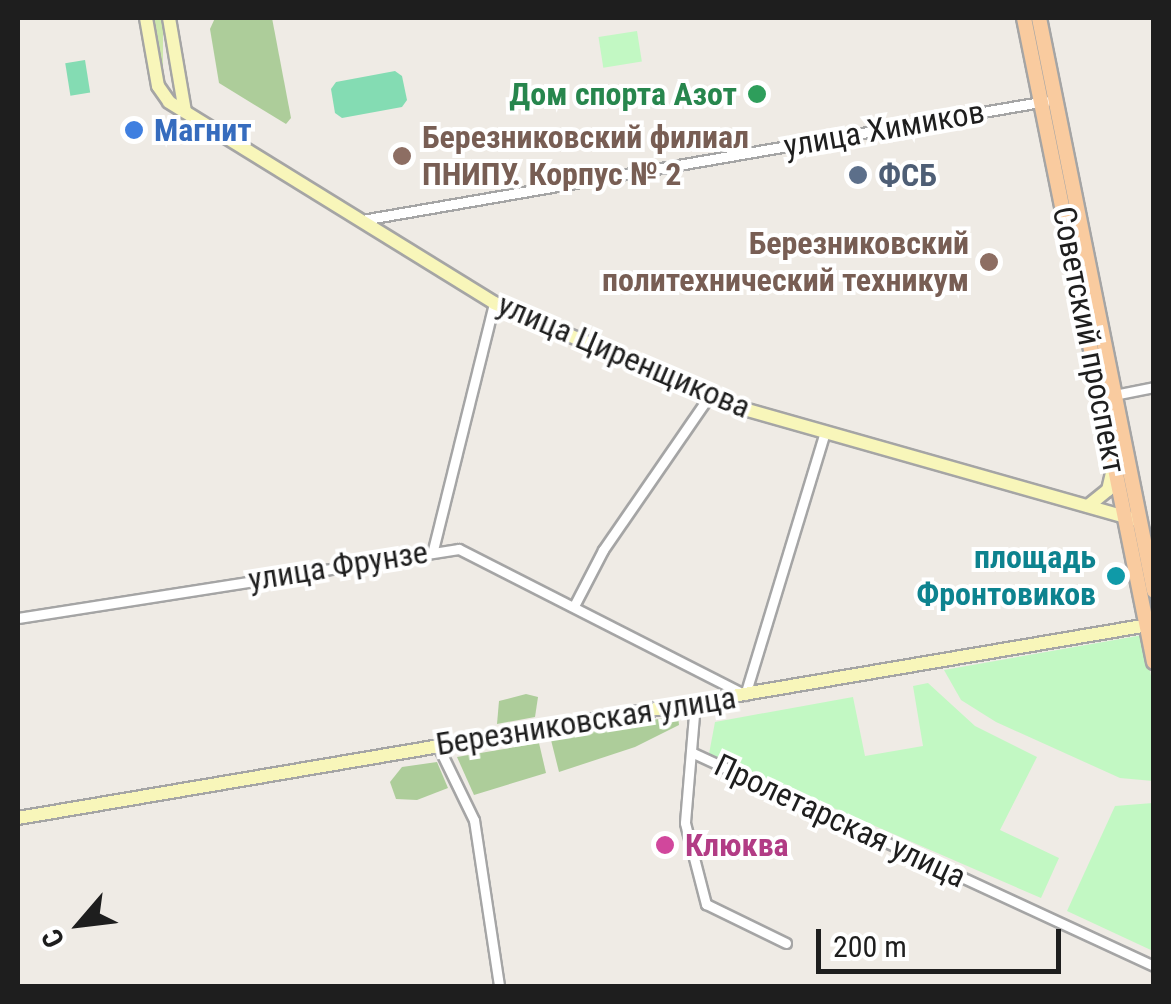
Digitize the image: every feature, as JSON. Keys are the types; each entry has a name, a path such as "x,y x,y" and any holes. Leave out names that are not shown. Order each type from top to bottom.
{"main road":[{"name":"Советский проспект","path":"1024,18 1048,100 1154,591"},
{"name":"Советский проспект","path":"1039,18 1048,100 1114,465 1150,624 1154,662"}],"street":[{"name":"улица Циренщикова","path":"146,18 158,86 169,102 494,303 708,398 1140,521"},
{"path":"169,18 185,112"},
{"name":"улица Химиков","path":"359,220 1048,100"},
{"path":"433,550 494,303"},
{"path":"1114,395 1154,388"},
{"path":"574,606 603,550 708,398"},
{"path":"745,695 824,432"},
{"path":"1088,506 1108,490 1114,465"},
{"name":"улица Фрунзе","path":"18,618 458,549 745,695"},
{"name":"Березниковская улица","path":"18,818 1150,624"},
{"path":"695,703 685,824 706,904 786,942"},
{"path":"438,746 474,820 499,986"},
{"name":"Пролетарская улица","path":"691,752 1154,966"}],"green space":[{"path":"150,18 163,18 163,80 150,80"},
{"path":"215,18 272,18 291,118 286,124 219,83 210,29"},
{"path":"637,31 642,62 603,68 598,37"},
{"path":"85,60 90,93 70,96 65,63"},
{"path":"395,71 402,76 407,100 402,107 342,118 335,113 331,89 336,82"},
{"path":"1143,635 1153,686 1153,781 1120,778 996,722 961,700 944,670"},
{"path":"928,683 975,726 1037,757 1000,830 1059,858 1041,898 709,754 715,722 853,697 865,756 923,746 913,686"},
{"path":"526,694 538,697 535,717 497,724 499,701"},
{"path":"678,716 679,725 635,747 559,772 550,736"},
{"path":"539,743 546,773 474,795 457,757"},
{"path":"437,762 448,788 417,800 396,799 390,782 402,767"},
{"path":"1154,803 1153,951 1067,911 1115,806"}],"place":[{"name":"Дом спорта Азот","path":"757,94"},
{"name":"Магнит","path":"134,130"},
{"name":"Березниковский филиал ПНИПУ. Корпус № 2","path":"402,156"},
{"name":"ФСБ","path":"858,175"},
{"name":"Березниковский политехнический техникум","path":"989,262"},
{"name":"площадь Фронтовиков","path":"1116,576"},
{"name":"Клюква","path":"665,845"}]}
